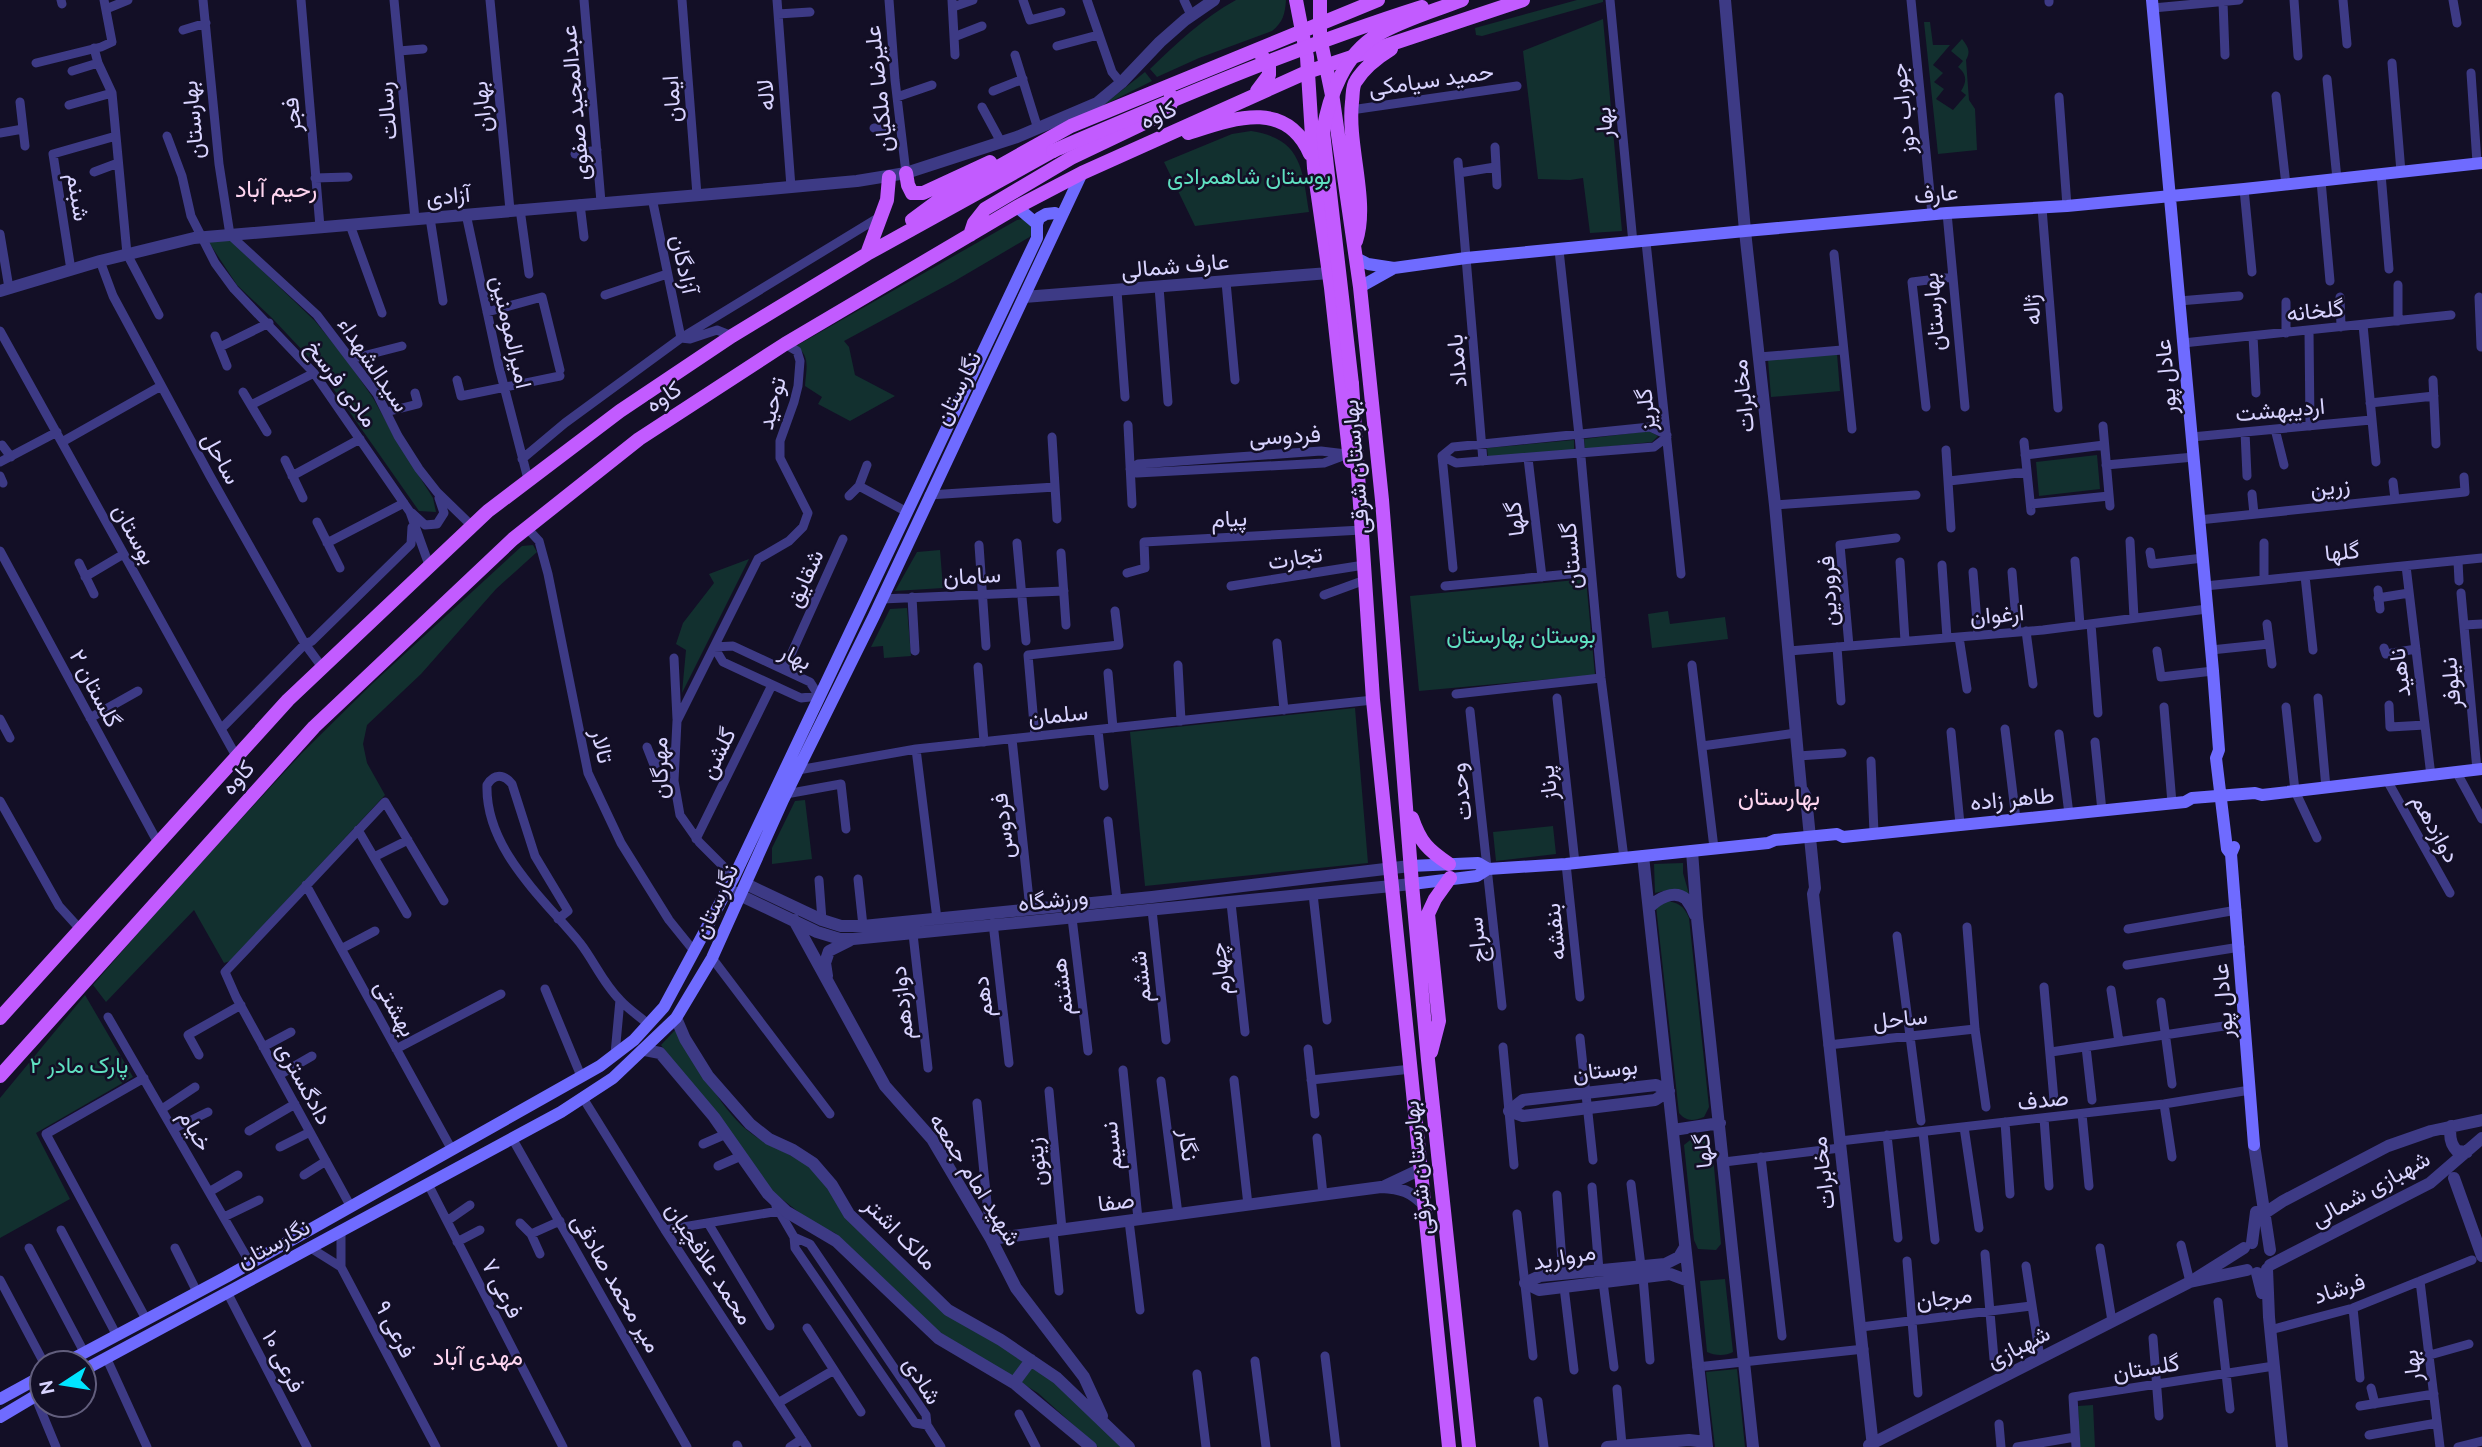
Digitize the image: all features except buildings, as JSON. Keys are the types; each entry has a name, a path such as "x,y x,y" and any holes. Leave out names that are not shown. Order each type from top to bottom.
{"main road":[{"name":"بهارستان شرقی","path":"1295,0 1304,36 1314,169 1329,273 1348,454 1359,490"},
{"path":"1276,40 1290,24 1295,0"},
{"name":"بهارستان شرقی","path":"1320,0 1319,25 1360,287 1382,500 1410,866"},
{"name":"کاوه","path":"0,1018 288,700 472,526 528,479 620,411 732,336 867,254 1053,150 1229,76 1360,27 1443,0"},
{"name":"بهارستان شرقی","path":"1390,868 1373,700 1352,384 1323,132 1326,110 1343,71 1358,52 1375,36 1462,0"},
{"name":"کاوه","path":"0,1076 314,727 527,528 639,439 785,344 1017,207 1082,173 1307,72 1325,61 1389,44 1523,0"},
{"path":"906,173 912,194 923,193 1029,143 1276,40 1304,36 1319,25 1376,1"},
{"path":"1376,1 1366,19 1370,32 1378,40 1389,44"},
{"name":"عادل پور","path":"2153,4 2213,671 2219,750 2216,758 2225,799 2227,849 2231,854 2237,910 2254,1146"},
{"path":"1304,36 1325,61"},
{"path":"1394,268 1368,264 1355,252 1362,224 1351,110 1354,83 1378,57 1409,37"},
{"path":"1253,94 1269,75 1269,66 1262,54 1254,49"},
{"path":"970,235 974,223 985,209 1071,158 1164,113 1172,104 1172,97 1170,92 1160,88"},
{"path":"1147,144 1235,119 1256,116 1271,118 1285,124 1306,142 1314,169"},
{"path":"867,254 939,200 1071,127"},
{"name":"عارف","path":"1394,268 1466,258 1745,231 2244,190 2480,163"},
{"path":"1322,221 1321,179 1326,171 1335,169 1338,172 1348,200"},
{"name":"نگارستان","path":"98,1362 548,1119 613,1078 676,1018 712,958 786,794 882,599 1082,173"},
{"path":"867,254 882,216 890,177"},
{"path":"1017,207 1037,224 1039,218 1046,214 1055,213 1061,218"},
{"name":"نگارستان","path":"89,1349 351,1207 581,1076 634,1040 664,1007 731,883 1037,237 1037,224"},
{"path":"1360,287 1394,268"},
{"path":"869,593 882,599"},
{"name":"طاهر زاده","path":"1410,866 1477,876 1488,869 1571,864 1768,843 1775,846 1807,841 1838,841 1843,836 2102,811 2179,802 2192,798 2256,800 2262,796 2294,791 2479,770"},
{"path":"1404,793 1417,832 1427,849 1450,871 1428,914 1439,1021 1428,1060"},
{"path":"1410,866 1412,884"},
{"path":"1390,868 1392,886"},
{"name":"طاهر زاده","path":"1412,884 1450,871"},
{"name":"بهارستان شرقی","path":"1412,884 1469,1447"},
{"name":"بهارستان شرقی","path":"1392,886 1449,1447"},
{"path":"539,1100 548,1119"},
{"path":"197,1292 195,1304 201,1307"},
{"path":"176,1303 182,1307 184,1316"},
{"path":"0,1399 28,1384"},
{"path":"0,1417 28,1400"}],"street":[{"path":"36,63 112,42 105,4 128,0"},
{"name":"بهارستان","path":"203,0 219,164 230,235"},
{"name":"فجر","path":"301,0 320,227"},
{"name":"رسالت","path":"394,0 415,219"},
{"name":"بهاران","path":"489,0 515,210 529,274"},
{"name":"عبدالمجید صفوی","path":"584,0 601,202"},
{"name":"ایمان","path":"682,0 697,195"},
{"name":"لاله","path":"777,0 791,187"},
{"name":"علیرضا ملکیان","path":"888,0 906,173"},
{"path":"955,55 953,4 973,0"},
{"path":"1023,0 1030,20 1061,12"},
{"path":"1087,0 1112,72 1121,83"},
{"path":"1184,0 1191,15"},
{"name":"آزادی","path":"4,289 100,261 200,238 890,177 1038,129 1097,103 1121,83 1160,41 1214,0"},
{"name":"بهار","path":"1610,0 1639,243"},
{"name":"مخابرات","path":"1725,0 1745,231 1775,505 1801,788 1806,797 1809,889 1813,894 1864,1349 1870,1446"},
{"name":"جوراب دوز","path":"1911,0 1932,215"},
{"path":"2153,4 2239,0"},
{"path":"2294,0 2298,56"},
{"path":"2343,0 2347,44"},
{"path":"2453,0 2457,23"},
{"path":"2222,2 2225,55"},
{"path":"778,14 810,12"},
{"path":"183,30 206,23"},
{"path":"954,37 982,26"},
{"path":"1057,46 1098,35"},
{"path":"94,48 112,93 127,254 159,315"},
{"path":"399,51 423,49"},
{"path":"1016,55 1038,129"},
{"path":"72,71 98,63"},
{"path":"2392,63 2401,172"},
{"path":"2471,73 2480,163"},
{"path":"993,91 1023,79"},
{"path":"2328,79 2337,179"},
{"path":"897,97 932,85"},
{"name":"حمید سیامکی","path":"1351,110 1517,86"},
{"path":"69,105 112,93"},
{"path":"2276,96 2286,185"},
{"path":"2059,97 2067,206"},
{"path":"20,102 25,146"},
{"path":"982,107 1001,142"},
{"path":"874,128 900,127"},
{"path":"0,133 23,129"},
{"name":"شبنم","path":"71,270 53,154 116,136"},
{"name":"مادی فرسخ","path":"167,136 200,238 234,289 314,373 411,512 429,565"},
{"path":"1494,147 1497,185"},
{"path":"575,154 597,150"},
{"name":"بامداد","path":"1458,162 1483,461"},
{"path":"94,172 118,163"},
{"path":"1459,173 1496,167"},
{"path":"2381,174 2389,269"},
{"path":"315,178 348,177"},
{"path":"2321,181 2330,281"},
{"path":"2244,190 2252,272"},
{"name":"آزادگان","path":"652,198 681,338"},
{"path":"580,204 584,237"},
{"name":"ژاله","path":"2042,208 2059,408"},
{"name":"بهارستان","path":"1947,213 1965,407"},
{"name":"امیرالمومنین","path":"466,214 504,388 528,479"},
{"path":"522,459 565,423 681,338 882,216"},
{"path":"429,218 443,301"},
{"path":"351,225 382,313"},
{"path":"0,234 4,289"},
{"name":"سیدالشهداء","path":"230,235 317,315 377,394 405,447 437,492 472,526"},
{"name":"گلریز","path":"1639,243 1667,436 1681,574"},
{"name":"گلستان","path":"1559,250 1601,678 1624,858"},
{"path":"1834,254 1852,429"},
{"name":"ساحل","path":"100,261 113,296 161,386 305,644 322,667"},
{"name":"عارف شمالی","path":"1024,296 1329,273"},
{"path":"605,295 667,274"},
{"path":"1926,407 1912,282 1953,277"},
{"path":"1226,282 1235,380"},
{"path":"2398,285 2399,321"},
{"path":"1159,287 1168,402"},
{"path":"1117,291 1125,397"},
{"path":"2179,301 2239,296"},
{"path":"457,380 461,396 560,373 542,297 487,312"},
{"path":"2340,297 2341,327"},
{"path":"2479,297 2481,347"},
{"path":"2286,302 2286,333"},
{"name":"گلخانه","path":"2183,343 2451,315"},
{"path":"220,347 269,323"},
{"path":"2363,324 2376,461"},
{"path":"681,338 690,339 717,330 732,336"},
{"path":"2309,330 2310,426"},
{"name":"بوستان","path":"0,331 236,756"},
{"path":"215,336 227,366"},
{"path":"2253,336 2256,393"},
{"name":"توحید","path":"714,647 758,559 789,541 803,527 808,513 780,458 780,441 794,402 800,361 797,351 785,344"},
{"path":"351,359 402,346"},
{"path":"1759,357 1842,350"},
{"path":"251,405 314,373"},
{"path":"2433,380 2437,444"},
{"path":"62,442 161,386"},
{"path":"243,392 267,432"},
{"path":"386,412 418,404 415,393"},
{"path":"2370,404 2434,396"},
{"name":"اردیبهشت","path":"2192,437 2371,420"},
{"path":"1128,425 1132,504"},
{"path":"2024,442 2031,507 2110,501 2103,426"},
{"path":"1650,427 1667,436 1654,447 1580,454 1456,463 1442,456 1453,447 1650,427"},
{"path":"2275,429 2284,465"},
{"path":"0,462 57,432"},
{"path":"2245,432 2247,476"},
{"path":"1052,437 1057,519"},
{"path":"292,476 360,439"},
{"path":"2,445 11,457"},
{"path":"2025,455 2104,445"},
{"path":"1946,450 1951,528"},
{"name":"فردوسی","path":"1211,463 1290,453 1321,451 1348,454"},
{"path":"1290,453 1290,464"},
{"name":"فردوسی","path":"1130,469 1138,464 1324,463 1348,454"},
{"path":"1442,456 1453,568"},
{"path":"2106,465 2194,457"},
{"name":"گلها","path":"1528,458 1542,576"},
{"path":"285,460 303,499"},
{"path":"849,496 859,486 867,465"},
{"path":"1949,481 2027,472"},
{"name":"زرین","path":"2199,520 2465,492 2464,477"},
{"path":"2393,482 2395,499"},
{"path":"859,486 907,512"},
{"path":"929,495 1055,487"},
{"path":"411,512 425,525 437,524 444,513 437,492"},
{"path":"2322,492 2324,506"},
{"path":"2252,494 2254,514"},
{"path":"1775,505 1916,495"},
{"path":"327,543 404,503"},
{"path":"221,729 305,644 312,641 411,544 411,512"},
{"path":"317,522 340,568"},
{"name":"تالار","path":"527,528 539,541 548,574 588,773 628,854 668,920 694,951"},
{"name":"پیام","path":"1126,573 1145,568 1144,542 1362,530"},
{"name":"فروردین","path":"1849,646 1840,545 1896,537"},
{"name":"شقایق","path":"784,670 843,539"},
{"path":"2130,541 2134,618"},
{"path":"1017,542 1026,640"},
{"path":"2264,543 2264,580"},
{"path":"979,545 986,646"},
{"name":"گلستان ۲","path":"0,551 158,842"},
{"path":"2150,552 2152,564 2203,558"},
{"path":"1061,553 1066,625"},
{"path":"85,577 122,555"},
{"name":"گلها","path":"2205,586 2482,558"},
{"path":"2075,561 2098,713"},
{"path":"2458,561 2459,581"},
{"path":"1899,562 1905,641"},
{"path":"79,563 93,594"},
{"path":"1942,565 1947,638"},
{"name":"ناهید","path":"2406,566 2431,776"},
{"path":"1446,586 1590,572"},
{"path":"1973,572 1978,635"},
{"path":"2012,572 2033,684"},
{"path":"1324,595 1364,573"},
{"name":"تجارت","path":"1231,586 1364,573"},
{"path":"2305,576 2313,650"},
{"name":"سامان","path":"882,599 1063,591"},
{"path":"2381,609 2378,594 2409,593"},
{"name":"نیلوفر","path":"2461,593 2479,770"},
{"path":"912,597 915,651"},
{"name":"ارغوان","path":"1789,651 2022,632 2207,609"},
{"path":"1035,736 1028,655 1119,645 1115,611"},
{"path":"2267,624 2272,664"},
{"path":"2464,625 2482,624"},
{"path":"1959,637 1967,689"},
{"path":"1277,643 1284,710"},
{"path":"2211,650 2269,644"},
{"name":"بهار","path":"733,646 784,670 810,682 819,696 801,698 772,685 723,662 714,647 733,646"},
{"name":"مهرگان","path":"714,647 677,721 674,781 680,815 731,883"},
{"path":"1837,647 1841,701"},
{"path":"2384,648 2386,654 2416,649"},
{"path":"2157,651 2161,677 2213,671"},
{"path":"674,658 677,721"},
{"path":"1178,665 1181,721"},
{"path":"1692,665 1714,848"},
{"path":"978,667 984,741"},
{"path":"1108,673 1113,728"},
{"path":"1456,694 1601,678"},
{"name":"گلشن","path":"696,839 772,685"},
{"path":"90,718 138,691"},
{"name":"پرناز","path":"1557,698 1571,864"},
{"path":"2318,698 2326,788"},
{"name":"سلمان","path":"797,771 916,749 1373,700"},
{"path":"2389,705 2390,727 2425,725"},
{"path":"2164,707 2179,802"},
{"path":"2286,707 2294,791 2317,838"},
{"name":"وحدت","path":"1470,710 1488,869"},
{"path":"0,720 10,738"},
{"path":"2006,729 2016,819"},
{"path":"1098,730 1104,786"},
{"path":"1951,732 1960,824"},
{"path":"1702,746 1796,733"},
{"path":"2059,734 2069,814"},
{"name":"فردوس","path":"1013,738 1030,909"},
{"path":"2095,742 2102,811"},
{"path":"647,747 654,765 676,750"},
{"path":"916,749 936,919"},
{"path":"1798,756 1842,752"},
{"path":"1871,761 1874,833"},
{"path":"2457,773 2482,819"},
{"path":"558,919 568,911 536,856 512,784 501,775 495,777 487,785 487,794 500,840 510,858 530,886 558,919 587,951 620,1000 648,1024"},
{"name":"دوازدهم","path":"2388,782 2450,893"},
{"path":"786,794 841,785 846,829"},
{"path":"0,801 59,906 79,928"},
{"path":"306,885 385,802 443,901"},
{"path":"1108,821 1117,900"},
{"path":"358,830 407,914"},
{"path":"374,857 408,840"},
{"name":"گلها","path":"1692,851 1753,1447"},
{"name":"گلها","path":"1643,856 1698,1367 1704,1446"},
{"name":"بنفشه","path":"1571,864 1580,997"},
{"name":"ورزشگاه","path":"731,883 817,932 840,939 853,939 913,934 993,920 1030,909 1410,866"},
{"name":"سراج","path":"1488,869 1502,1006"},
{"path":"858,879 863,926"},
{"path":"819,880 822,920"},
{"name":"ورزشگاه","path":"743,890 841,926 863,926 936,919 1072,918 1412,884"},
{"name":"بهشتی","path":"306,885 452,1150"},
{"name":"دادگستری","path":"306,885 225,972 240,1005 351,1207"},
{"path":"1313,894 1326,1020"},
{"path":"1649,908 1664,896 1677,896 1685,899 1698,918"},
{"name":"چهارم","path":"1231,903 1245,1032"},
{"name":"ششم","path":"1152,910 1166,1040"},
{"path":"2128,929 2237,910"},
{"name":"هشتم","path":"1072,918 1088,1051"},
{"name":"شهید امام جمعه","path":"794,920 885,1086 932,1139 991,1239 1016,1288 1084,1377 1105,1423"},
{"name":"دهم","path":"993,920 1009,1063"},
{"path":"1968,927 1975,1029 1986,1107"},
{"path":"341,949 375,931"},
{"name":"دوازدهم","path":"913,934 928,1068"},
{"path":"1897,936 1921,1121"},
{"path":"827,980 825,963 829,951 853,939"},
{"path":"2127,965 2240,947"},
{"path":"712,958 830,1114"},
{"path":"2044,988 2054,1100"},
{"path":"545,989 581,1076"},
{"path":"2111,990 2119,1042"},
{"path":"396,1049 501,994"},
{"path":"615,1054 620,1000"},
{"path":"2161,1002 2172,1084"},
{"path":"199,1055 188,1035 240,1005"},
{"name":"خیام","path":"108,1017 250,1263"},
{"name":"مالک اشتر","path":"676,1018 685,1039 708,1076 750,1124 769,1139 813,1163 832,1185 849,1214 948,1310 1057,1378 1129,1447"},
{"path":"2051,1052 2244,1023"},
{"name":"ساحل","path":"1828,1045 1975,1029"},
{"path":"263,1047 291,1032"},
{"path":"1580,1038 1593,1160"},
{"path":"1503,1047 1514,1166"},
{"path":"2085,1047 2092,1100"},
{"path":"645,1049 660,1053 726,1135 768,1194 787,1212 836,1241 938,1338 1014,1383 1085,1446"},
{"path":"1308,1049 1315,1114"},
{"path":"279,1075 312,1056"},
{"path":"1311,1080 1411,1069"},
{"name":"نسیم","path":"1123,1070 1140,1310"},
{"path":"144,1078 46,1134 146,1319"},
{"path":"1234,1080 1248,1205"},
{"name":"نگار","path":"1161,1082 1178,1214"},
{"name":"بوستان","path":"1509,1111 1523,1100 1656,1085 1669,1091"},
{"path":"162,1109 195,1087"},
{"name":"صدف","path":"1724,1162 1887,1135 2164,1104 2250,1090"},
{"name":"زیتون","path":"1049,1091 1059,1290"},
{"name":"بوستان","path":"1509,1111 1523,1116 1544,1114 1655,1100 1669,1091"},
{"name":"محمد علافچیان","path":"583,1098 665,1230 805,1443"},
{"path":"1542,1098 1544,1114"},
{"path":"977,1103 991,1239"},
{"path":"249,1130 295,1104"},
{"path":"2164,1104 2172,1157"},
{"path":"173,1129 208,1112"},
{"path":"2082,1114 2090,1186"},
{"path":"2044,1118 2049,1186"},
{"name":"شهبازی شمالی","path":"2260,1216 2283,1201 2388,1146 2451,1126 2482,1120"},
{"path":"2005,1122 2010,1194"},
{"path":"1673,1130 1720,1124"},
{"path":"2451,1126 2449,1134 2453,1147 2467,1152"},
{"path":"1964,1127 1979,1228"},
{"path":"280,1147 310,1132"},
{"path":"1923,1132 1935,1240"},
{"path":"703,1144 726,1135"},
{"path":"1887,1135 1898,1238"},
{"path":"1317,1138 1323,1195"},
{"name":"شهبازی شمالی","path":"2260,1269 2430,1183 2482,1138"},
{"name":"میر محمد صادقی","path":"512,1139 687,1447"},
{"path":"2254,1146 2260,1186 2260,1216 2241,1257 2260,1269"},
{"path":"2254,1146 2260,1216 2270,1250 2260,1269 2269,1323 2282,1447"},
{"path":"718,1166 741,1156"},
{"path":"1762,1157 1782,1336"},
{"path":"304,1175 326,1161"},
{"path":"1381,1187 1421,1169"},
{"path":"209,1192 238,1175"},
{"path":"2454,1178 2477,1258"},
{"name":"فرعی ۷","path":"428,1184 563,1447"},
{"path":"1631,1184 1650,1360"},
{"path":"2260,1186 2269,1195 2283,1201"},
{"path":"1381,1187 1400,1188 1413,1194 1425,1206"},
{"name":"صفا","path":"991,1239 1381,1187"},
{"path":"1592,1187 1614,1367"},
{"name":"شادی","path":"768,1194 794,1237 795,1248 915,1423 927,1425 926,1415 810,1244 794,1237"},
{"path":"1557,1195 1574,1370"},
{"path":"224,1217 259,1200"},
{"path":"447,1221 470,1205"},
{"path":"665,1230 779,1211"},
{"path":"1517,1214 1533,1356"},
{"path":"531,1234 560,1221"},
{"path":"520,1223 531,1234 540,1254"},
{"path":"708,1223 770,1326"},
{"path":"61,1230 116,1334"},
{"path":"341,1230 341,1267"},
{"path":"457,1242 480,1230"},
{"path":"2248,1245 2262,1243 2270,1250"},
{"path":"2181,1245 2190,1282"},
{"name":"شهبازی","path":"1870,1446 2190,1282 2248,1245"},
{"path":"309,1247 341,1267"},
{"name":"مروارید","path":"1642,1272 1679,1257 1685,1247"},
{"path":"29,1248 82,1349"},
{"path":"175,1248 197,1292"},
{"path":"2100,1248 2112,1321"},
{"path":"1985,1254 1994,1359"},
{"name":"فرشاد","path":"2269,1323 2353,1308 2477,1258"},
{"path":"1907,1261 1918,1393"},
{"path":"2026,1266 2040,1358"},
{"name":"فرعی ۹","path":"341,1267 436,1447"},
{"name":"شهبازی","path":"2190,1282 2260,1269"},
{"name":"مروارید","path":"1525,1283 1540,1276 1564,1281 1642,1272 1670,1274 1689,1281"},
{"path":"0,1280 37,1349"},
{"name":"بهار","path":"2420,1281 2440,1447"},
{"name":"فرعی ۱۰","path":"227,1292 307,1447"},
{"path":"2218,1302 2230,1409"},
{"name":"مرجان","path":"1861,1327 2031,1306"},
{"path":"2353,1308 2360,1378"},
{"path":"807,1328 861,1412"},
{"path":"2153,1338 2159,1416"},
{"path":"2430,1355 2469,1344"},
{"path":"1698,1367 1864,1349"},
{"path":"1325,1356 1336,1447"},
{"path":"106,1357 147,1447"},
{"path":"1014,1383 1031,1360"},
{"path":"1255,1361 1266,1447"},
{"name":"گلستان","path":"2076,1442 2073,1397 2274,1366"},
{"path":"778,1403 834,1370"},
{"path":"1197,1374 1206,1447"},
{"path":"1618,1388 1623,1446"},
{"path":"2371,1388 2375,1404"},
{"path":"2361,1406 2434,1394"},
{"path":"1538,1401 1544,1447"},
{"path":"1019,1414 1036,1447"},
{"path":"47,1419 57,1447"},
{"path":"2369,1435 2437,1423"},
{"path":"1999,1424 2001,1447"},
{"path":"927,1425 941,1447"},
{"path":"1607,1447 1689,1440 1704,1446"},
{"path":"2458,1447 2482,1441"},
{"path":"2017,1447 2076,1442"},
{"path":"790,1447 805,1443"}],"green space":[{"path":"1236,0 1286,0 1283,17 1272,31 1157,77 1150,69 1201,23"},
{"path":"1577,0 1603,2 1482,36 1476,35 1475,28"},
{"path":"1603,19 1622,231 1590,233 1583,178 1538,179 1523,51"},
{"path":"1924,22 1930,22 1933,45 1950,45 1933,65 1943,73 1934,82 1944,89 1936,99 1953,110 1966,95 1961,91 1965,81 1958,67 1963,61 1951,51 1962,39 1967,47 1969,100 1975,109 1977,150 1938,154"},
{"path":"1145,72 1152,81 1102,106"},
{"name":"بوستان شاهمرادی","path":"1251,131 1281,141 1290,149 1301,170 1309,212 1195,226 1164,162 1232,134"},
{"path":"1024,219 1030,223 1033,235 844,341 849,347 855,375 895,396 850,421 818,404 822,397 805,386 806,359 796,346 1017,220"},
{"path":"230,240 315,321 346,359 373,398 433,498 436,512 419,511 318,367 237,285 208,241"},
{"path":"1837,354 1840,391 1771,397 1768,360"},
{"path":"1649,431 1658,436 1652,442 1585,449 1584,439"},
{"path":"1574,440 1574,450 1488,457 1487,448"},
{"path":"2097,455 2100,489 2039,496 2036,462"},
{"path":"533,545 537,552 496,589 421,674 367,725 363,744 367,763 385,795 230,961 224,963 194,910 106,1002 93,985 170,896 302,753 373,683 522,546"},
{"path":"940,550 943,588 895,591 917,552"},
{"path":"749,559 682,693 686,650 676,644 683,623 714,583 709,574"},
{"name":"بوستان بهارستان","path":"1586,579 1595,675 1419,691 1410,596"},
{"path":"907,608 911,656 884,658 883,646 871,647 890,609"},
{"path":"1668,611 1670,624 1725,617 1728,639 1652,648 1648,614"},
{"path":"1355,708 1368,863 1145,886 1130,732"},
{"path":"805,800 812,859 772,864 772,848 795,801"},
{"path":"1553,826 1556,854 1496,861 1493,832"},
{"path":"1683,863 1689,894 1668,890 1655,893 1654,864"},
{"path":"1666,901 1680,905 1689,918 1709,1107 1704,1117 1693,1120 1679,1113 1656,906"},
{"name":"پارک مادر ۲","path":"85,995 133,1077 36,1133 70,1199 0,1238 0,1098"},
{"path":"676,1029 727,1109 747,1130 812,1169 909,1278 1058,1384 1123,1447 1098,1447 1038,1393 939,1332 835,1233 810,1221 773,1192 661,1045"},
{"path":"1694,1137 1704,1137 1712,1145 1721,1244 1716,1250 1698,1249 1694,1240 1684,1145"},
{"path":"1725,1279 1733,1352 1717,1355 1707,1352 1700,1281"},
{"path":"1737,1369 1745,1447 1715,1447 1706,1372"},
{"path":"2093,1405 2095,1447 2080,1447 2078,1406"}],"district":[{"name":"رحیم آباد","path":"276,188"},
{"name":"بهارستان","path":"1779,796"},
{"name":"مهدی آباد","path":"478,1356"}]}
